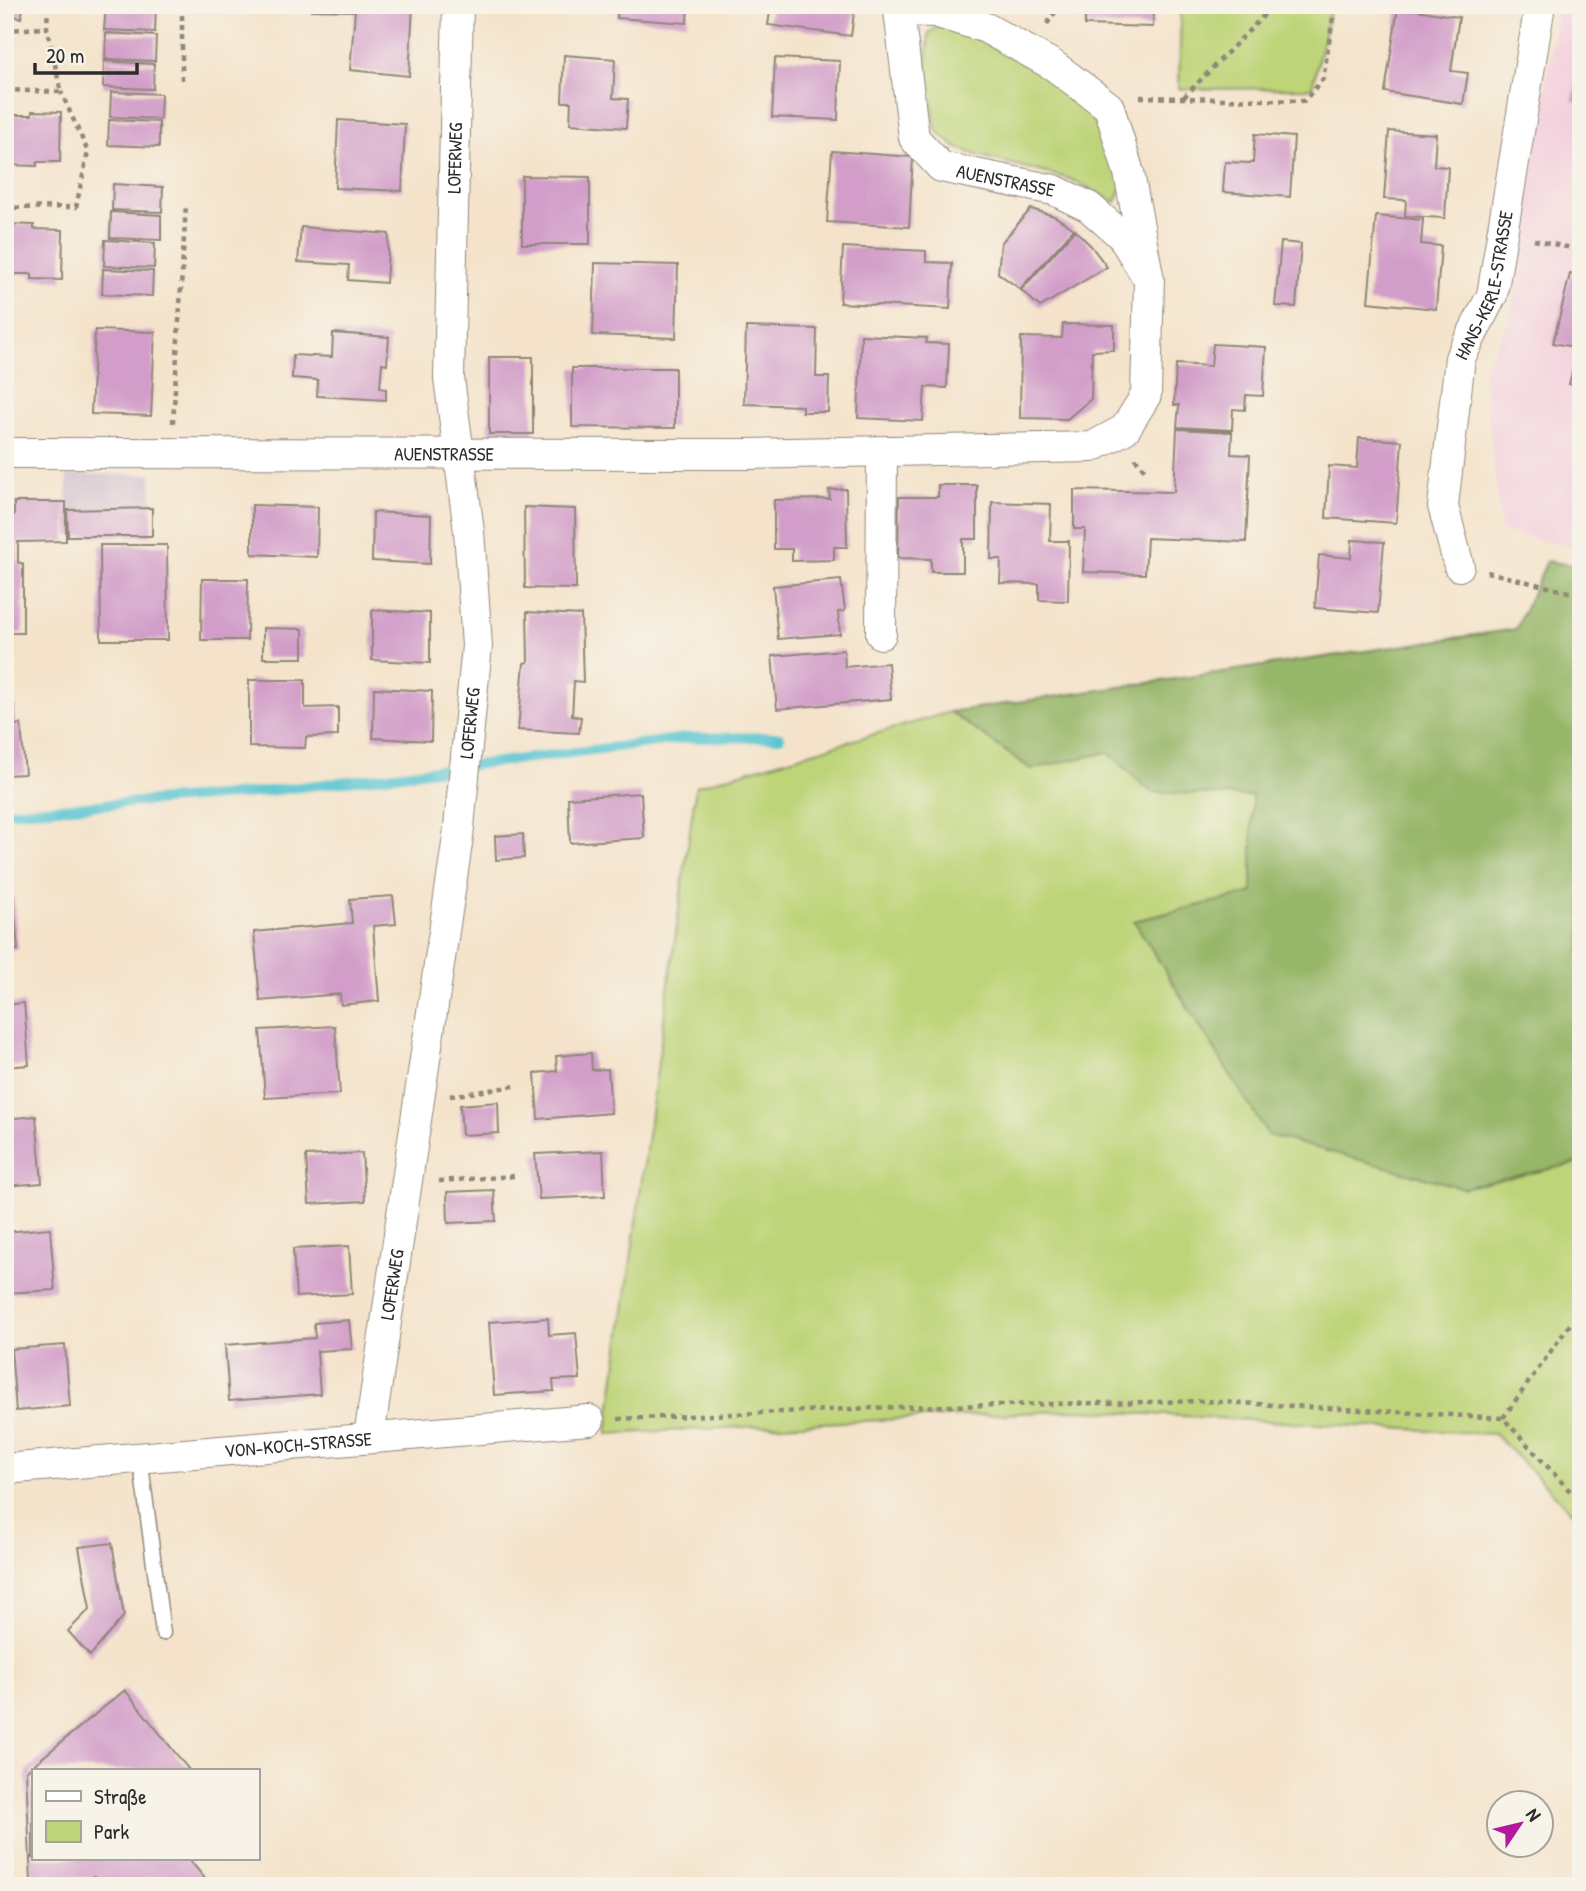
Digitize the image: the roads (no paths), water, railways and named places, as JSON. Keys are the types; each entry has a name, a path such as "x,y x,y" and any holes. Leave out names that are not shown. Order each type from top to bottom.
{"street":[{"name":"LOFERWEG","path":"369,1437 458,837 477,646 469,531 449,379 457,5"},
{"name":"HANS-KERLE-STRASSE","path":"1459,566 1443,506 1460,358 1492,295 1540,5"},
{"name":"AUENSTRASSE","path":"5,453 882,452 1092,447 1125,429 1146,395 1149,280 1129,173 1109,107 1053,65 986,28 935,12 900,11 914,138 941,167 1054,190 1089,207 1122,236 1149,280"},
{"path":"881,634 882,452"},
{"name":"VON-KOCH-STRASSE","path":"5,1469 589,1420"}],"lane":[{"path":"140,1457 163,1633"}],"waterway":[{"path":"5,812 246,794 687,738 780,737"}]}
